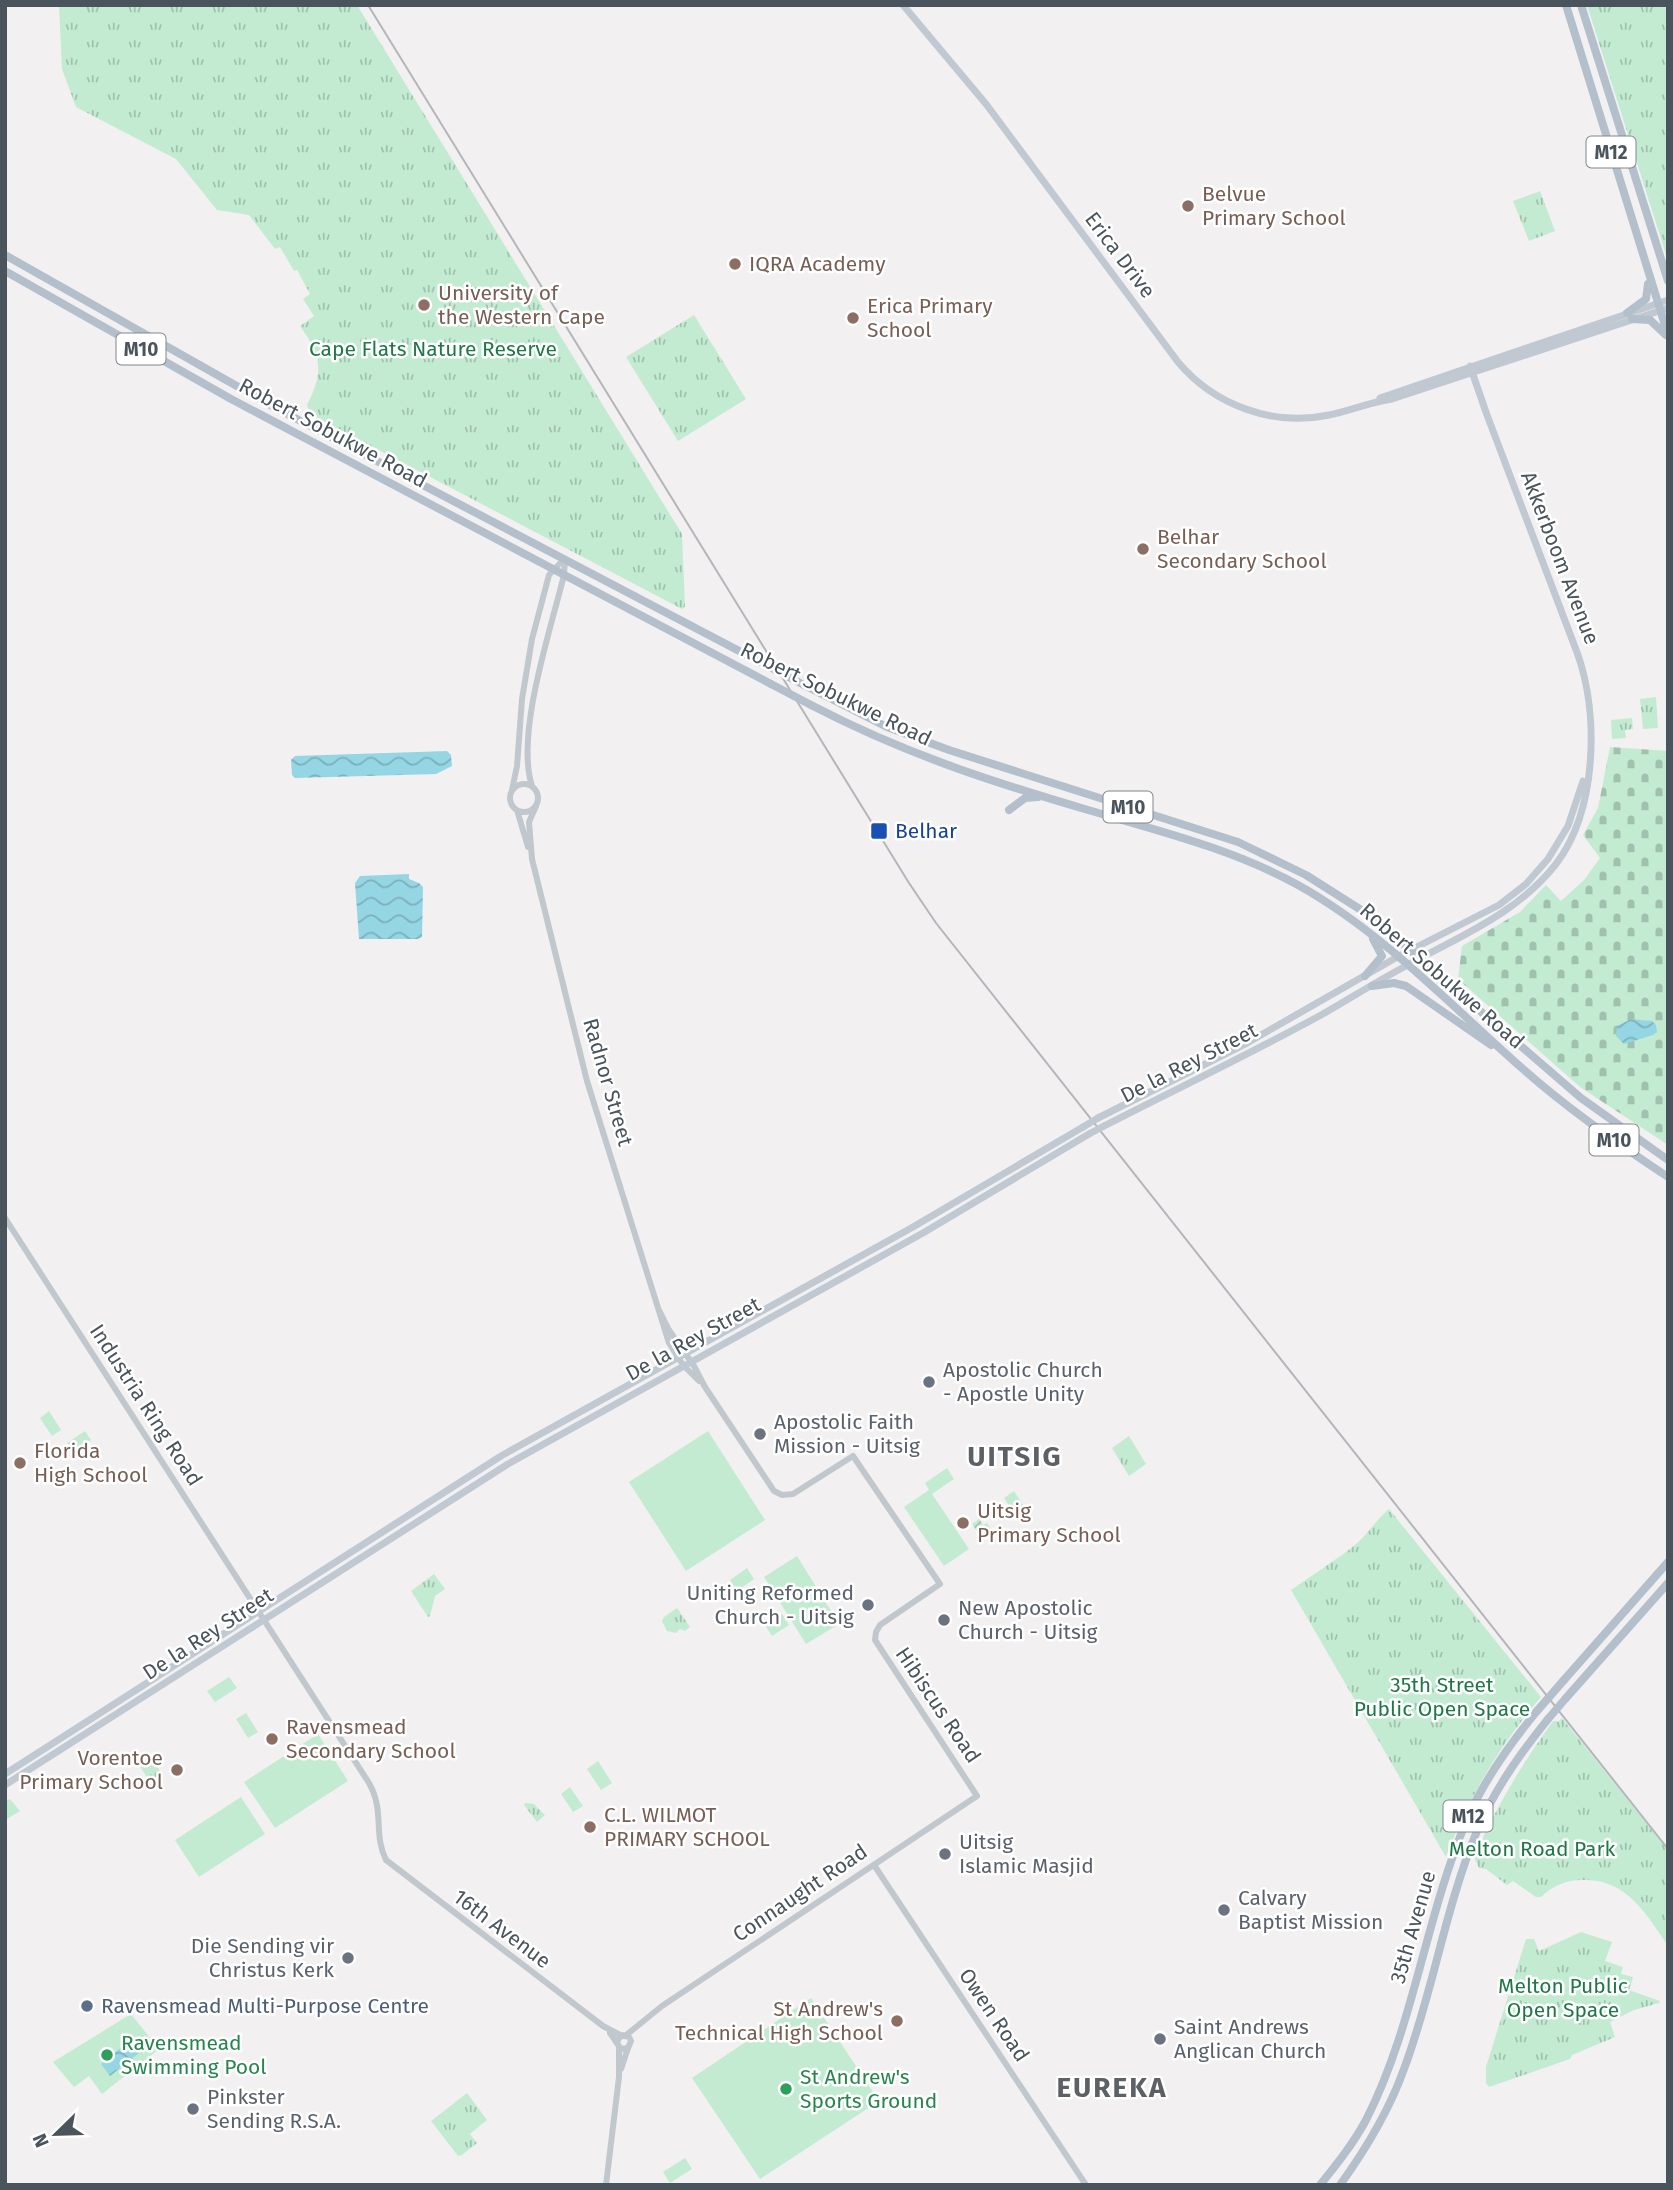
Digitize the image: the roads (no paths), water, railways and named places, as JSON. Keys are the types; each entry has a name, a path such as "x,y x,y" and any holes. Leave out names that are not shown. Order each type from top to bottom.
{"main road":[{"name":"Erica Drive","path":"903,5 986,104 1178,362 1203,386 1237,406 1260,414 1281,417 1330,415 1392,398 1471,369 1662,307 1668,300"},
{"name":"M12","path":"1566,5 1647,270 1662,307 1668,337"},
{"name":"M12","path":"1581,5 1668,281"},
{"name":"Robert Sobukwe Road","path":"5,255 275,407 887,727 949,750 1248,846 1306,875 1369,915 1581,1098 1668,1160"},
{"path":"1630,316 1647,297 1647,270"},
{"name":"Robert Sobukwe Road","path":"5,271 231,400 860,730 912,753 1048,798 1189,840 1248,861 1299,885 1367,930 1521,1068 1608,1136 1668,1177"},
{"path":"1630,316 1650,320 1668,337"},
{"name":"Akkerboom Avenue","path":"1419,959 1508,911 1556,864 1578,825 1588,782 1591,716 1582,666 1471,369"},
{"name":"Akkerboom Avenue","path":"1409,951 1490,911 1534,875 1548,859 1568,826 1589,761"},
{"path":"1009,810 1025,798 1048,798"},
{"path":"1365,976 1381,959 1382,954 1367,930"},
{"name":"De la Rey Street","path":"5,1785 508,1464 688,1357 1098,1118 1247,1043 1409,951"},
{"name":"De la Rey Street","path":"688,1357 896,1248 1089,1134 1287,1032 1419,959"},
{"path":"1372,986 1394,983 1406,986 1521,1068"},
{"name":"De la Rey Street","path":"5,1774 489,1463 680,1362"},
{"name":"35th Avenue","path":"1320,2185 1361,2129 1388,2070 1448,1868 1466,1820 1498,1763 1537,1711 1668,1562"},
{"name":"35th Avenue","path":"1340,2185 1372,2136 1404,2070 1478,1829 1506,1776 1548,1719 1668,1583"}],"street":[{"path":"564,559 564,575 534,698 530,733 528,767 538,795 536,806 527,811 517,810 510,801 517,766 523,690 532,639 549,575 564,559"},
{"path":"532,639 547,643"},
{"path":"512,790 522,784 533,786"},
{"name":"Radnor Street","path":"532,859 529,822 536,806"},
{"name":"Radnor Street","path":"517,810 532,859 587,1081 669,1343 680,1362"},
{"name":"Industria Ring Road","path":"5,1218 374,1792 382,1852"},
{"name":"Radnor Street","path":"660,1312 705,1387"},
{"path":"680,1362 705,1387"},
{"name":"Hibiscus Road","path":"705,1387 771,1487 779,1494 793,1494 853,1455 940,1584 883,1623 876,1632 877,1646 977,1796"},
{"name":"Connaught Road","path":"606,2185 619,2077 618,2045 623,2036 662,2006 977,1796"},
{"name":"16th Avenue","path":"382,1852 391,1866 606,2028 623,2036 630,2045"},
{"name":"Owen Road","path":"874,1865 1086,2185"},
{"name":"Connaught Road","path":"619,2077 630,2045 644,2020"},
{"name":"16th Avenue","path":"606,2028 618,2045"},
{"path":"618,2045 624,2050 630,2045"}],"water":[{"path":"447,751 451,755 452,766 436,774 295,778 292,775 291,760 295,756"},
{"path":"409,874 409,879 423,887 422,937 359,939 355,883 360,876"},
{"path":"1631,1019 1652,1021 1657,1032 1624,1044 1616,1036 1617,1026"},
{"path":"129,2041 139,2053 110,2076 101,2064"}],"railway":[{"path":"368,5 936,923 1668,1849"}],"place":[{"name":"Belvue Primary School","path":"1188,206"},
{"name":"IQRA Academy","path":"735,264"},
{"name":"University of the Western Cape","path":"424,305"},
{"name":"Erica Primary School","path":"853,318"},
{"name":"Belhar Secondary School","path":"1143,549"},
{"name":"Belhar","path":"879,831"},
{"name":"Apostolic Church - Apostle Unity","path":"929,1382"},
{"name":"Apostolic Faith Mission - Uitsig","path":"760,1434"},
{"name":"Florida High School","path":"20,1463"},
{"name":"Uitsig Primary School","path":"963,1523"},
{"name":"Uniting Reformed Church - Uitsig","path":"868,1605"},
{"name":"New Apostolic Church - Uitsig","path":"944,1620"},
{"name":"Ravensmead Secondary School","path":"272,1739"},
{"name":"Vorentoe Primary School","path":"177,1770"},
{"name":"C.L. WILMOT PRIMARY SCHOOL","path":"590,1827"},
{"name":"Uitsig Islamic Masjid","path":"945,1854"},
{"name":"Calvary Baptist Mission","path":"1224,1910"},
{"name":"Die Sending vir Christus Kerk","path":"348,1958"},
{"name":"Ravensmead Multi-Purpose Centre","path":"87,2006"},
{"name":"St Andrew's Technical High School","path":"897,2021"},
{"name":"Saint Andrews Anglican Church","path":"1160,2039"},
{"name":"Ravensmead Swimming Pool","path":"107,2055"},
{"name":"St Andrew's Sports Ground","path":"786,2089"},
{"name":"Pinkster Sending R.S.A.","path":"193,2109"}],"district":[{"name":"UITSIG","path":"1015,1456"},
{"name":"EUREKA","path":"1112,2087"}],"park label":[{"name":"Cape Flats Nature Reserve","path":"433,349"},
{"name":"35th Street Public Open Space","path":"1442,1697"},
{"name":"Melton Road Park","path":"1532,1849"},
{"name":"Melton Public Open Space","path":"1563,1998"}]}
